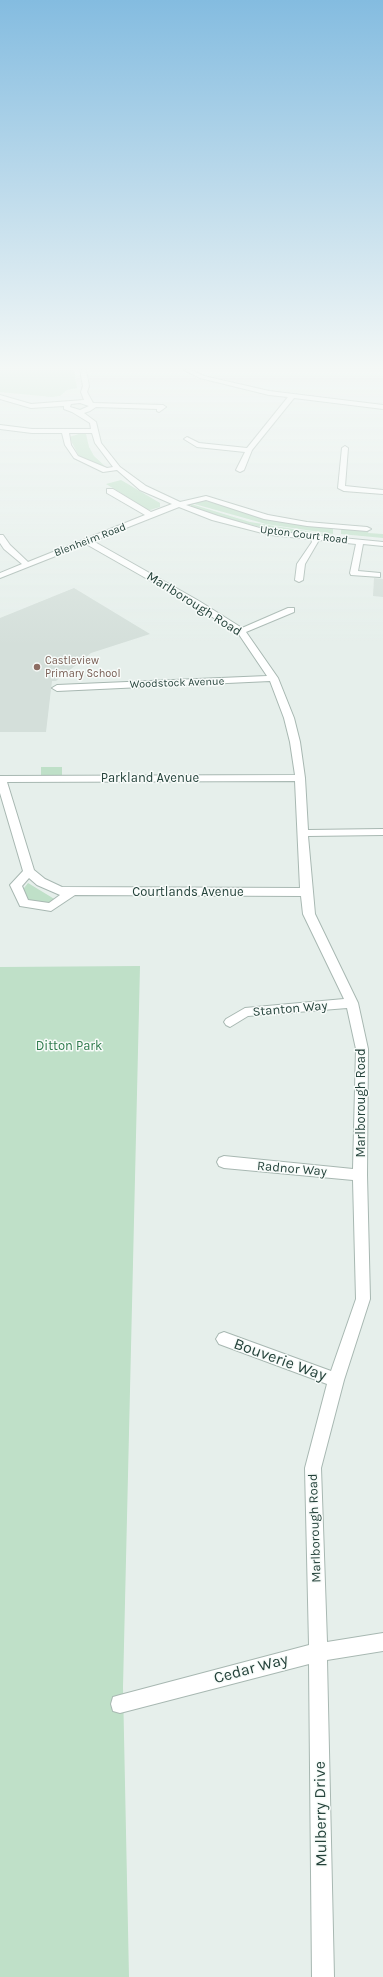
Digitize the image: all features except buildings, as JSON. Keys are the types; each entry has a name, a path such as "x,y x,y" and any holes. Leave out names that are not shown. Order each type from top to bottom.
{"street":[{"path":"88,462 106,470 118,468"},
{"name":"Upton Court Road","path":"113,462 118,468 143,488 180,505 215,518 270,532 383,544"},
{"path":"240,470 243,462"},
{"path":"343,462 340,486 344,489 383,492"},
{"path":"110,491 152,516"},
{"name":"Upton Court Road","path":"180,505 197,499 206,498 268,517 337,527 367,529"},
{"name":"Blenheim Road","path":"0,576 180,505"},
{"path":"335,540 337,527"},
{"path":"0,537 7,547 27,565"},
{"path":"299,580 301,564 316,542 316,538"},
{"name":"Marlborough Road","path":"87,541 196,603 241,631 273,678 289,718 295,742 300,778 306,892 309,914 352,1003 362,1049 360,1175 363,1299 336,1380 312,1468 318,1652"},
{"path":"360,541 354,573 377,575"},
{"path":"241,631 292,610"},
{"name":"Woodstock Avenue","path":"58,688 217,682 273,678"},
{"name":"Parkland Avenue","path":"1,779 300,778"},
{"path":"1,779 30,872 16,885 24,903 51,907 71,892"},
{"path":"303,833 383,832"},
{"name":"Courtlands Avenue","path":"30,872 41,882 60,891 71,892 306,892"},
{"name":"Stanton Way","path":"230,1022 246,1012 352,1003"},
{"name":"Radnor Way","path":"224,1162 360,1175"},
{"name":"Bouverie Way","path":"224,1339 336,1380"},
{"name":"Cedar Way","path":"120,1704 318,1652 383,1642"},
{"name":"Mulberry Drive","path":"318,1652 323,1977"}],"shaded area":[{"path":"374,578 383,579 383,597 373,596"},
{"name":"Castleview Primary School","path":"74,588 150,634 91,653 56,681 52,681 46,732 0,732 0,618"}],"green space":[{"path":"92,462 101,462 107,468 103,468"},
{"path":"121,480 160,503 160,507 150,510 144,509 118,494 121,493 106,484"},
{"path":"201,500 331,528 333,529 333,534 266,524 191,503"},
{"path":"191,504 250,522 331,535 325,537 268,529 221,517 191,506"},
{"path":"347,527 369,530 368,533 383,534 383,538 341,534 341,529"},
{"path":"41,767 62,767 62,776 41,776"},
{"path":"28,883 56,900 40,906 31,904 21,892"},
{"name":"Ditton Park","path":"140,966 123,1687 129,1977 0,1977 0,967"}],"place":[{"name":"Castleview Primary School","path":"37,667"}]}
